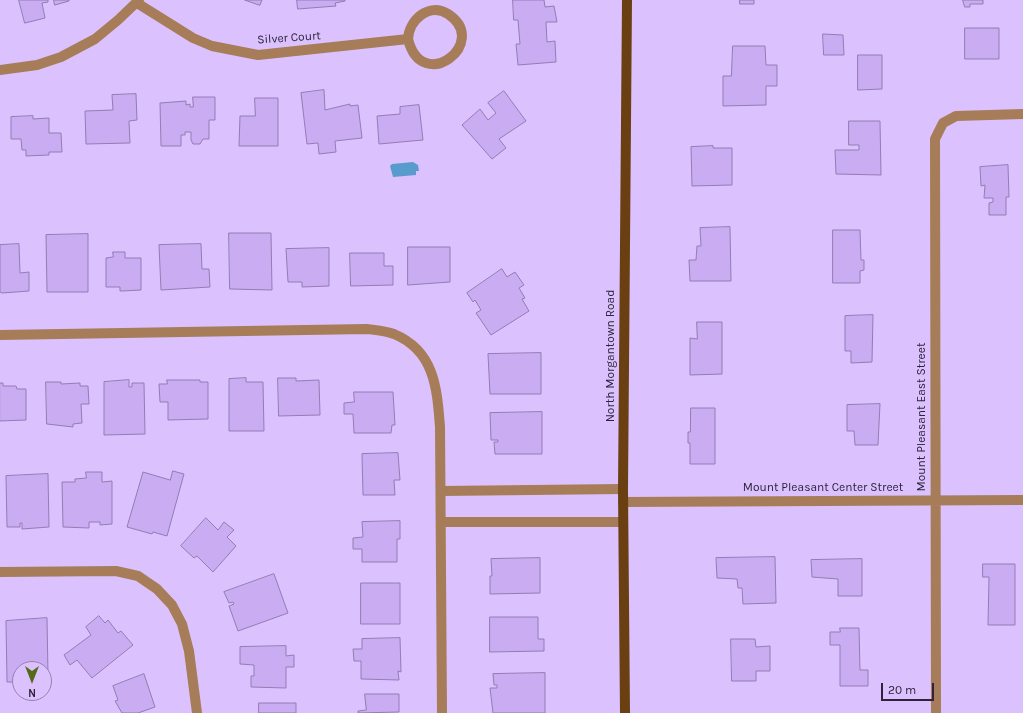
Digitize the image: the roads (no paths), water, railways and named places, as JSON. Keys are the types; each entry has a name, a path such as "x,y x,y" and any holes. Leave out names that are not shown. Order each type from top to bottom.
{"main road":[{"name":"North Morgantown Road","path":"625,713 623,489 627,0"}],"street":[{"path":"0,70 37,65 61,57 95,39 138,1"},
{"name":"Silver Court","path":"138,1 160,18 193,38 212,46 258,55 408,39"},
{"path":"437,11 448,14 457,22 462,33 461,46 457,53 444,63 438,64 431,64 422,61 414,55 408,39 408,30 416,18 423,13 437,11"},
{"name":"Mount Pleasant East Street","path":"936,713 935,139 943,123 956,116 971,114 1023,114"},
{"path":"0,335 367,328 394,334 423,355 437,387 440,427 442,713"},
{"path":"441,491 623,489"},
{"name":"Mount Pleasant Center Street","path":"623,502 1023,500"},
{"path":"441,522 623,522"},
{"path":"0,572 116,571 138,576 157,589 172,605 182,624 189,651 197,713"}],"water":[{"path":"413,162 418,165 419,171 416,171 416,175 393,177 390,166 392,164"}]}
